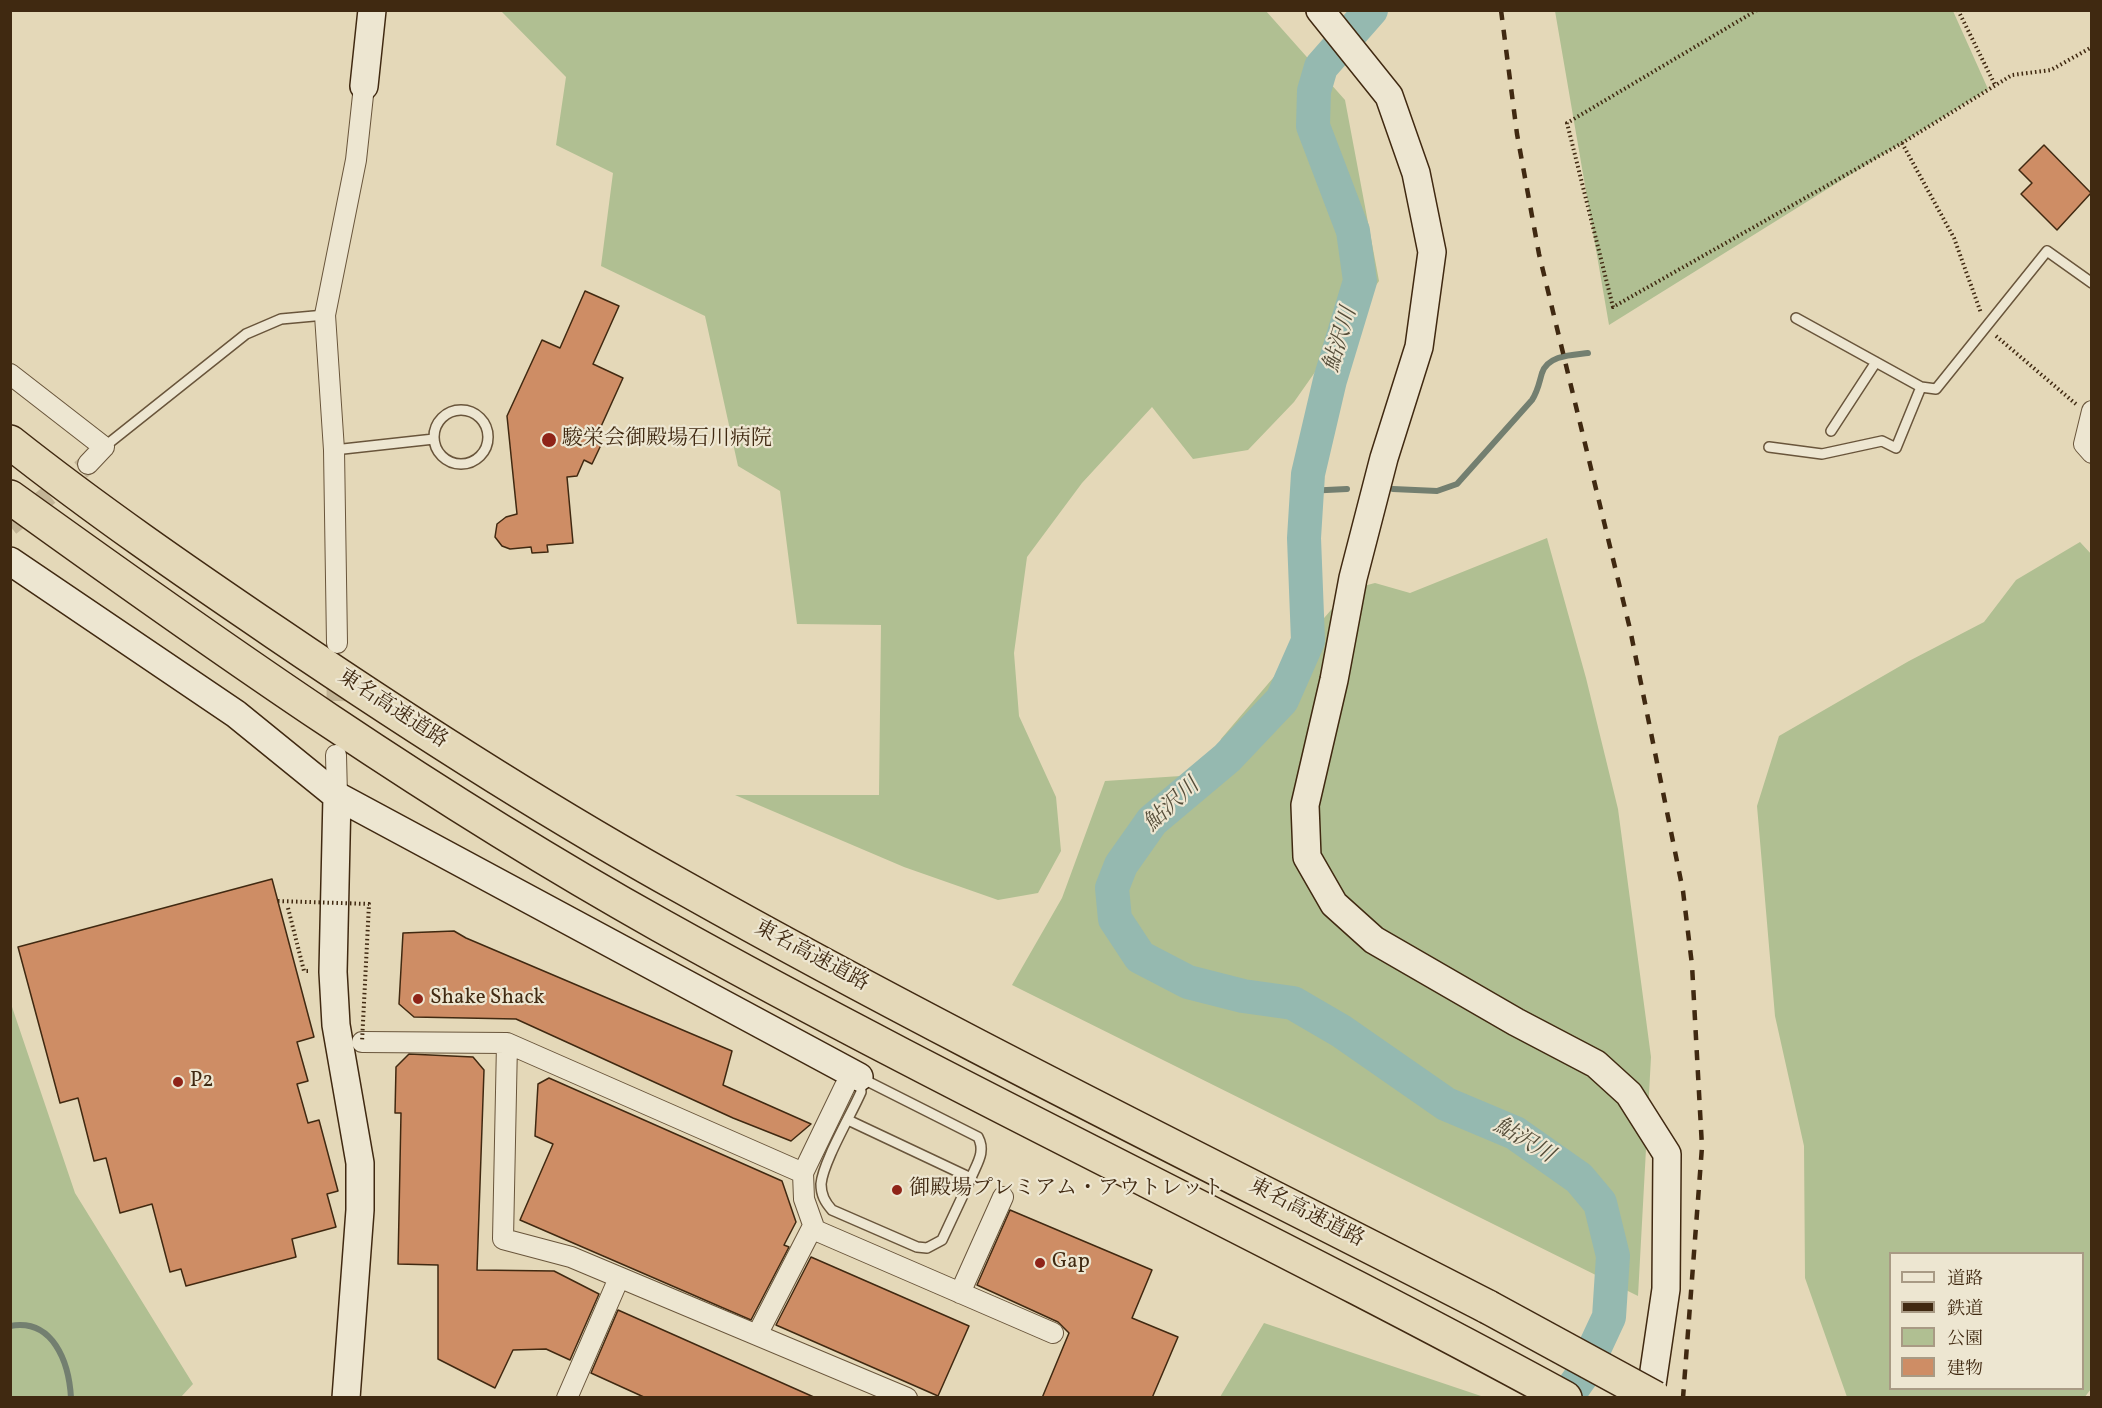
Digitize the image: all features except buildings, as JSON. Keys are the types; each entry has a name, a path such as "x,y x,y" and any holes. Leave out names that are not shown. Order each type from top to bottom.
{"highway":[{"name":"東名高速道路","path":"10,442 223,597 400,717 561,817 695,895 933,1023 1488,1307 1655,1398"},
{"name":"東名高速道路","path":"10,497 190,627 381,756 657,923 912,1063 1456,1339 1565,1398"},
{"path":"1456,1339 1547,1398"}],"street":[{"path":"337,643 334,450 325,315 356,160 372,10"},
{"path":"1320,10 1389,96 1416,173 1432,252 1419,347 1384,458 1356,567 1305,805 1307,857 1334,904 1374,940 1516,1022 1596,1064 1629,1094 1667,1154 1666,1289 1650,1398"},
{"path":"10,374 104,447 88,464"},
{"path":"2090,413 2084,444 2091,453"},
{"path":"10,561 236,714 337,796 852,1081 803,1173 804,1200 815,1230 1053,1333"},
{"path":"336,755 333,972 336,1025 360,1163 360,1210 346,1398"},
{"path":"362,1042 507,1043 803,1173"},
{"path":"507,1043 503,1239 570,1257 907,1398"},
{"path":"960,1293 1003,1197"},
{"path":"758,1335 813,1226"},
{"path":"567,1398 619,1278"}],"lane":[{"path":"1796,318 1921,387 1936,389 2047,251 2091,283"},
{"path":"104,447 246,334 281,319 325,315"},
{"path":"1830,431 1876,362"},
{"path":"1769,447 1822,454 1882,441 1896,448 1921,387"},
{"path":"461,410 477,416 487,431 485,448 480,456 465,464 447,461 441,455 434,439 439,422 445,416 461,410"},
{"path":"334,450 434,439"},
{"path":"852,1081 978,1137 982,1144 982,1154 942,1240 927,1248 832,1210 822,1195 821,1184 824,1173 861,1092 852,1081"},
{"path":"849,1120 971,1178"}],"path":[{"path":"1757,10 1567,123 1613,307 1902,143 2012,75 2051,70 2091,47"},
{"path":"1958,10 1995,85"},
{"path":"1902,143 1954,238 1983,318"},
{"path":"1987,328 2090,413"},
{"path":"278,901 369,904 362,1042"},
{"path":"321,914 322,902"},
{"path":"288,908 304,971 319,970"}],"green space":[{"path":"501,11 1266,11 1345,100 1379,281 1294,402 1248,450 1193,459 1152,407 1082,483 1027,557 1014,653 1019,716 1056,797 1061,851 1038,893 998,900 904,867 735,795 879,795 881,625 797,624 780,491 738,466 705,316 601,266 613,173 556,145 566,77"},
{"path":"1555,11 1953,11 1988,89 1609,325"},
{"path":"1547,538 1586,678 1618,809 1651,1057 1638,1296 1012,985 1062,898 1105,781 1211,774 1221,739 1348,590 1375,583 1410,593"},
{"path":"2080,542 2092,555 2091,1389 2084,1398 1847,1397 1805,1278 1804,1146 1775,1016 1757,806 1779,736 1909,661 1984,622 2016,580"},
{"path":"10,1001 75,1193 193,1384 181,1397 11,1397"},
{"path":"1264,1323 1484,1397 1220,1397"}],"waterway":[{"name":"鮎沢川","path":"1371,10 1321,67 1314,91 1313,126 1353,231 1360,281 1330,380 1308,474 1304,538 1308,641 1282,700 1227,758 1152,821 1121,865 1112,888 1115,919 1140,957 1188,982 1243,996 1293,1003 1341,1031 1446,1104 1515,1133 1579,1178 1600,1203 1613,1256 1609,1317 1582,1375 1566,1398"},
{"path":"1393,489 1437,491 1457,484 1532,400 1545,367 1561,357 1588,353"},
{"path":"1306,491 1347,489"},
{"path":"10,1326 25,1325 48,1336 56,1346 67,1370 71,1398"}],"tunnel":[{"path":"10,526 88,464"},
{"path":"336,731 337,667"}],"railway":[{"path":"1501,10 1517,134 1539,254 1630,629 1683,891 1692,965 1702,1147 1683,1398"}],"place":[{"name":"駿栄会御殿場石川病院","path":"549,440"},
{"name":"Shake Shack","path":"418,999"},
{"name":"P2","path":"178,1082"},
{"name":"御殿場プレミアム・アウトレット","path":"897,1190"},
{"name":"Gap","path":"1040,1263"}]}
